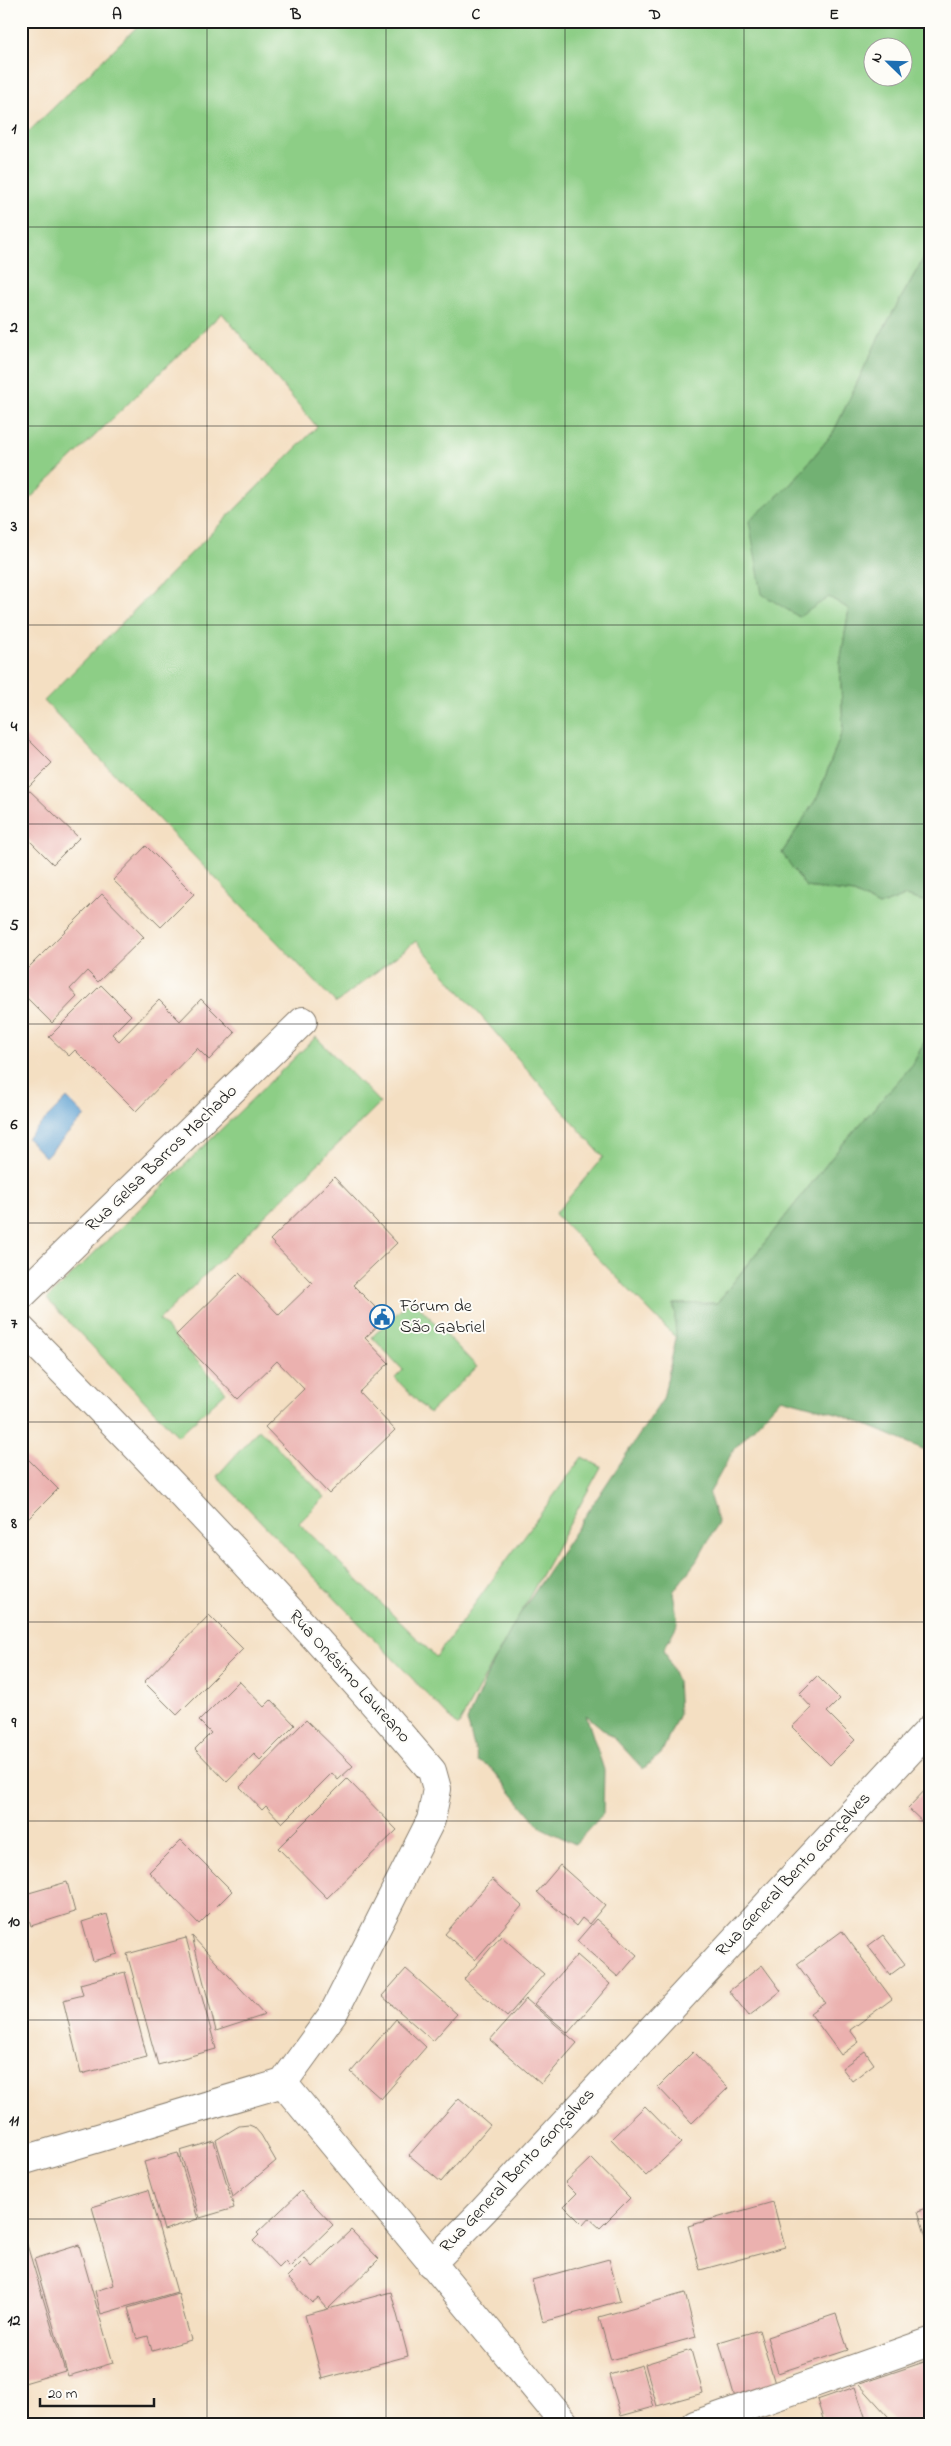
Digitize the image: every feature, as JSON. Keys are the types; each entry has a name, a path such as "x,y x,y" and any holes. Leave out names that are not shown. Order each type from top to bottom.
{"street":[{"name":"Rua Gelsa Barros Machado","path":"21,1296 303,1021"},
{"name":"Rua Onésimo Laureano","path":"21,1329 166,1475 357,1683 432,1771 437,1789 431,1820 333,2014 283,2083"},
{"name":"Rua General Bento Gonçalves","path":"283,2083 431,2264 483,2211 930,1729"},
{"path":"21,2161 283,2083"},
{"path":"431,2264 566,2425"},
{"path":"696,2425 930,2342"}],"green space":[{"path":"143,21 930,21 930,247 880,335 833,433 791,484 749,522 829,597 849,609 840,664 843,729 818,796 782,853 806,887 854,893 879,906 905,896 930,903 930,1031 913,1064 841,1146 717,1303 674,1304 676,1338 555,1214 603,1157 416,941 336,1003 44,701 317,427 222,313 21,507 21,139"},
{"path":"930,247 930,903 905,896 879,906 854,893 806,887 782,853 818,796 843,729 840,664 849,609 829,597 799,617 762,594 749,521 791,484 833,433 880,335"},
{"path":"930,1031 930,1452 840,1414 781,1398 734,1449 709,1494 718,1523 698,1559 673,1592 678,1623 664,1649 677,1681 679,1714 661,1754 643,1769 616,1740 586,1715 604,1770 603,1814 575,1844 540,1827 491,1768 478,1761 467,1721 486,1678 516,1620 663,1399 676,1338 674,1304 717,1303 841,1146 913,1064"},
{"path":"316,1037 380,1103 159,1320 226,1392 178,1436 47,1299"},
{"path":"412,1299 477,1367 429,1413 395,1378 403,1370 372,1337"},
{"path":"259,1429 325,1497 299,1523 436,1657 582,1457 601,1467 458,1726 217,1476"}],"water":[{"path":"67,1098 85,1116 45,1157 27,1138"}],"building":[{"path":"21,732 52,763 27,788 79,838 53,864 21,832"},
{"path":"146,846 194,894 161,927 113,880"},
{"path":"102,894 144,937 98,982 87,971 70,989 77,997 52,1023 21,992 21,975"},
{"path":"101,985 131,1015 112,1034 119,1041 159,1000 180,1021 201,999 235,1033 209,1060 197,1048 136,1111 75,1050 69,1056 49,1037"},
{"path":"334,1177 397,1243 353,1285 386,1318 365,1338 389,1363 359,1392 395,1430 329,1494 265,1427 304,1389 277,1361 238,1399 176,1335 239,1273 279,1315 312,1283 270,1240"},
{"path":"21,1452 58,1489 21,1526"},
{"path":"209,1615 243,1649 177,1715 144,1682"},
{"path":"817,1676 840,1699 827,1712 855,1740 830,1765 792,1727 812,1708 799,1694"},
{"path":"239,1681 264,1707 271,1700 295,1725 260,1760 254,1754 227,1782 195,1749 211,1733 199,1721"},
{"path":"306,1720 353,1766 338,1780 332,1773 282,1823 266,1806 262,1810 240,1787"},
{"path":"347,1779 397,1830 327,1898 278,1848"},
{"path":"930,1785 930,1829 908,1808"},
{"path":"181,1840 232,1891 199,1924 149,1872"},
{"path":"560,1865 605,1905 589,1924 582,1918 576,1926 537,1892"},
{"path":"492,1879 522,1906 475,1960 445,1934"},
{"path":"67,1882 75,1912 31,1926 22,1895"},
{"path":"107,1914 118,1954 93,1961 82,1922"},
{"path":"596,1919 637,1955 618,1977 577,1941"},
{"path":"842,1931 892,1999 850,2030 859,2042 841,2055 810,2013 825,2002 797,1964"},
{"path":"883,1935 905,1964 890,1975 868,1946"},
{"path":"192,1936 265,2015 216,2031"},
{"path":"501,1936 544,1974 507,2017 464,1979"},
{"path":"186,1938 216,2049 158,2065 127,1954"},
{"path":"577,1955 610,1984 568,2033 534,2004"},
{"path":"762,1965 781,1991 749,2016 729,1991"},
{"path":"406,1969 457,2014 433,2041 382,1996"},
{"path":"125,1972 147,2057 81,2074 63,2000 83,1995 80,1984"},
{"path":"526,1999 577,2043 541,2084 490,2040"},
{"path":"396,2019 426,2047 381,2099 351,2072"},
{"path":"865,2051 874,2064 852,2081 842,2068"},
{"path":"693,2052 728,2088 692,2123 658,2087"},
{"path":"459,2098 490,2125 441,2182 409,2155"},
{"path":"645,2106 681,2143 646,2176 611,2139"},
{"path":"249,2125 254,2127 261,2135 276,2161 233,2197 216,2140 239,2126"},
{"path":"214,2141 234,2208 200,2218 180,2151"},
{"path":"178,2153 198,2219 164,2230 144,2162"},
{"path":"591,2158 630,2198 600,2228 589,2218 583,2225 564,2206 576,2194 565,2183"},
{"path":"148,2190 177,2292 101,2314 95,2291 114,2285 92,2207"},
{"path":"301,2191 333,2225 290,2267 285,2262 279,2268 253,2241 259,2235 257,2233"},
{"path":"773,2202 785,2247 700,2270 688,2226"},
{"path":"930,2207 930,2247 929,2247 918,2211"},
{"path":"21,2225 65,2371 21,2384"},
{"path":"351,2230 379,2259 328,2309 318,2298 312,2303 287,2277 305,2259 312,2267"},
{"path":"79,2245 113,2363 68,2376 34,2259"},
{"path":"609,2259 620,2301 543,2322 532,2280"},
{"path":"391,2292 408,2356 322,2379 305,2315"},
{"path":"178,2293 191,2340 152,2351 148,2336 137,2339 128,2308"},
{"path":"685,2293 696,2337 611,2360 599,2317"},
{"path":"836,2314 848,2350 778,2373 767,2337"},
{"path":"759,2330 776,2387 735,2398 719,2342"},
{"path":"691,2350 703,2393 657,2406 645,2364"},
{"path":"930,2360 930,2425 896,2425 859,2384"},
{"path":"642,2365 654,2407 621,2416 609,2375"},
{"path":"855,2387 868,2425 825,2425 817,2400"}],"place":[{"name":"Fórum de São Gabriel","path":"382,1317"}]}
